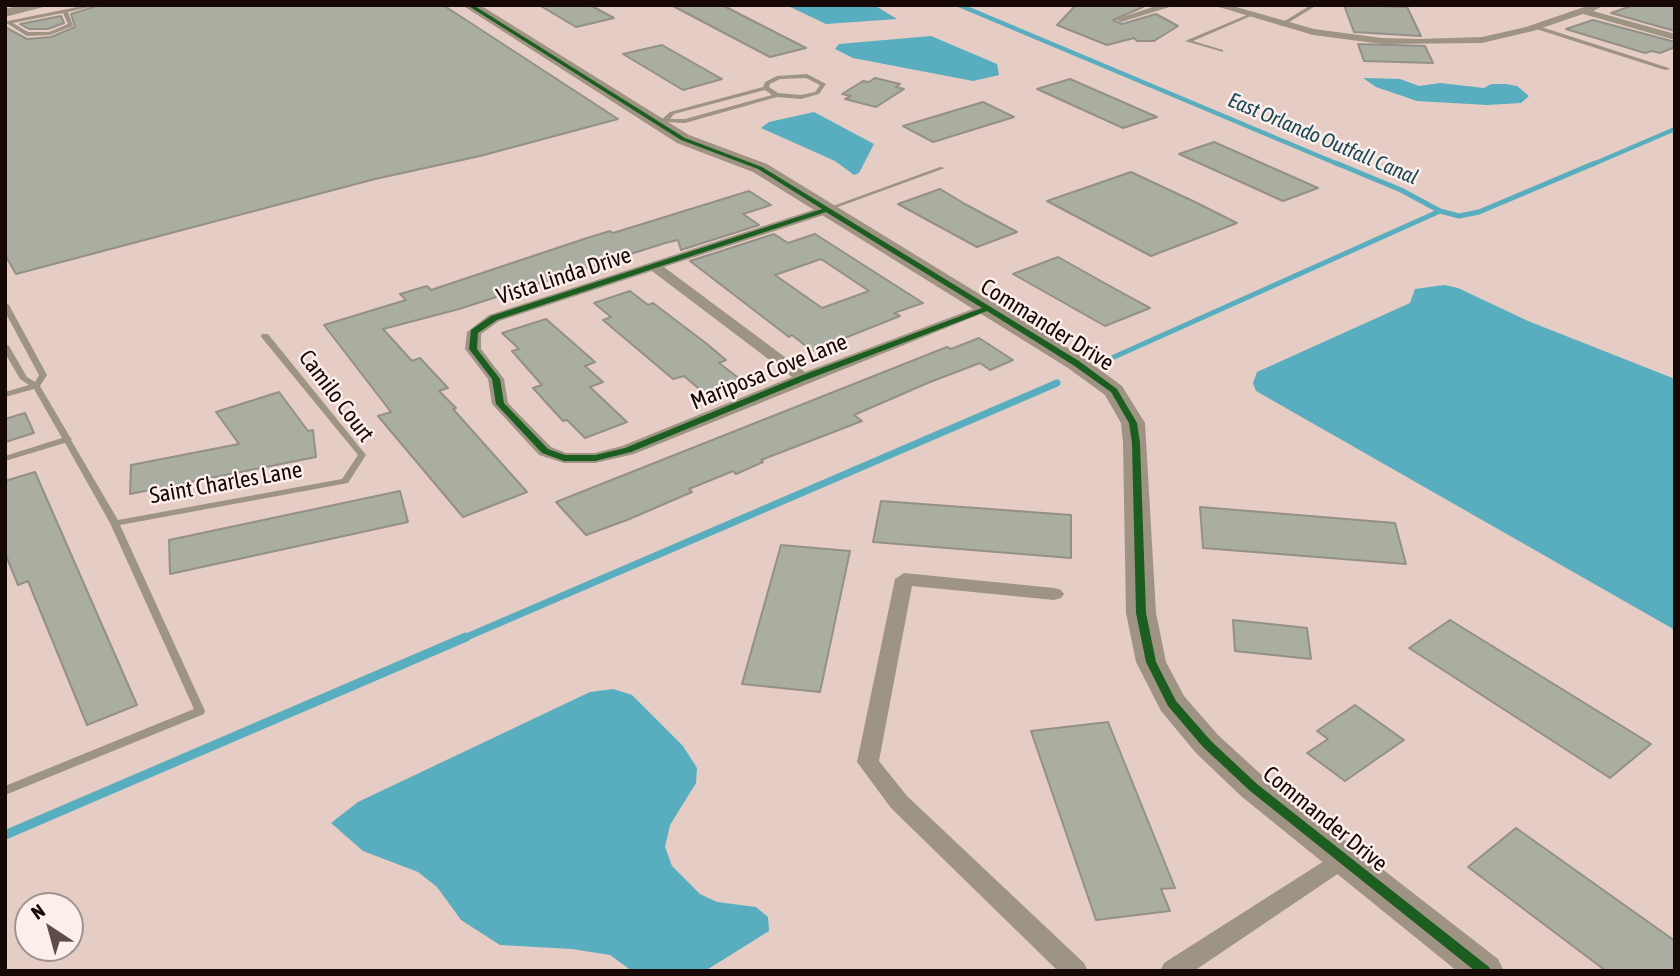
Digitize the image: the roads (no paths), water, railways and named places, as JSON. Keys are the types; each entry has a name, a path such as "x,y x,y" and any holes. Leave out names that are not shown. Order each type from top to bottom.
{"street":[{"path":"6,16 13,5"},
{"name":"Commander Drive","path":"469,5 660,121 683,139 760,168 1098,378 1125,405 1133,423 1136,443 1141,613 1151,662 1172,703 1207,744 1253,787 1485,971"},
{"path":"1121,19 1171,5"},
{"path":"1217,5 1281,25 1356,38 1419,42 1482,40 1535,27 1600,5"},
{"path":"1563,5 1675,37"},
{"path":"6,16 37,8"},
{"name":"Vista Linda Drive","path":"564,458 545,451 500,404 496,379 473,349 474,332 494,318 825,210"},
{"path":"655,267 803,378"},
{"name":"Mariposa Cove Lane","path":"564,458 595,458 628,450 803,378 986,309"},
{"path":"1054,594 904,579 868,762 898,802 1075,971"},
{"path":"1173,971 1343,858"}],"lane":[{"path":"37,8 65,11 96,5"},
{"path":"1281,25 1315,5"},
{"path":"6,16 27,34 50,33 71,25 65,11"},
{"path":"1222,51 1188,41 1249,16"},
{"path":"1535,27 1667,69"},
{"path":"788,76 814,78 823,85 817,93 808,96 778,95 685,121 660,121 673,113 766,88 772,79 788,76"},
{"path":"766,88 778,95"},
{"path":"825,210 942,168"},
{"path":"5,305 43,375 36,386 5,395"},
{"name":"Camilo Court","path":"265,336 362,455 345,481"},
{"path":"5,346 24,379 36,386 115,523 200,712 5,791"},
{"path":"5,459 68,439"},
{"name":"Saint Charles Lane","path":"115,523 345,481"}],"water":[{"path":"786,5 874,5 897,19 826,24"},
{"path":"931,36 997,64 999,75 973,81 853,58 835,49 839,44"},
{"path":"1363,78 1400,79 1419,86 1440,83 1484,88 1491,84 1506,84 1517,86 1529,96 1521,103 1487,105 1417,101 1376,87"},
{"path":"814,112 874,144 859,173 854,175 835,161 761,128 769,122"},
{"path":"1444,285 1458,288 1528,321 1675,379 1675,630 1256,391 1253,383 1257,372 1410,303 1415,289"},
{"path":"613,689 632,695 683,746 697,768 696,783 670,825 665,847 672,866 700,894 717,902 756,907 768,917 769,931 705,971 632,971 610,955 572,949 500,945 461,920 437,887 418,872 363,851 331,823 358,802 590,692"}],"waterway":[{"name":"East Orlando Outfall Canal","path":"959,5 1340,165"},
{"name":"East Orlando Outfall Canal","path":"1591,165 1675,129"},
{"name":"East Orlando Outfall Canal","path":"1336,163 1401,190 1440,211"},
{"name":"East Orlando Outfall Canal","path":"1440,211 1459,216 1479,212 1595,163"},
{"path":"1114,357 1440,211"},
{"path":"462,639 1057,383"},
{"path":"5,835 466,637"}]}
